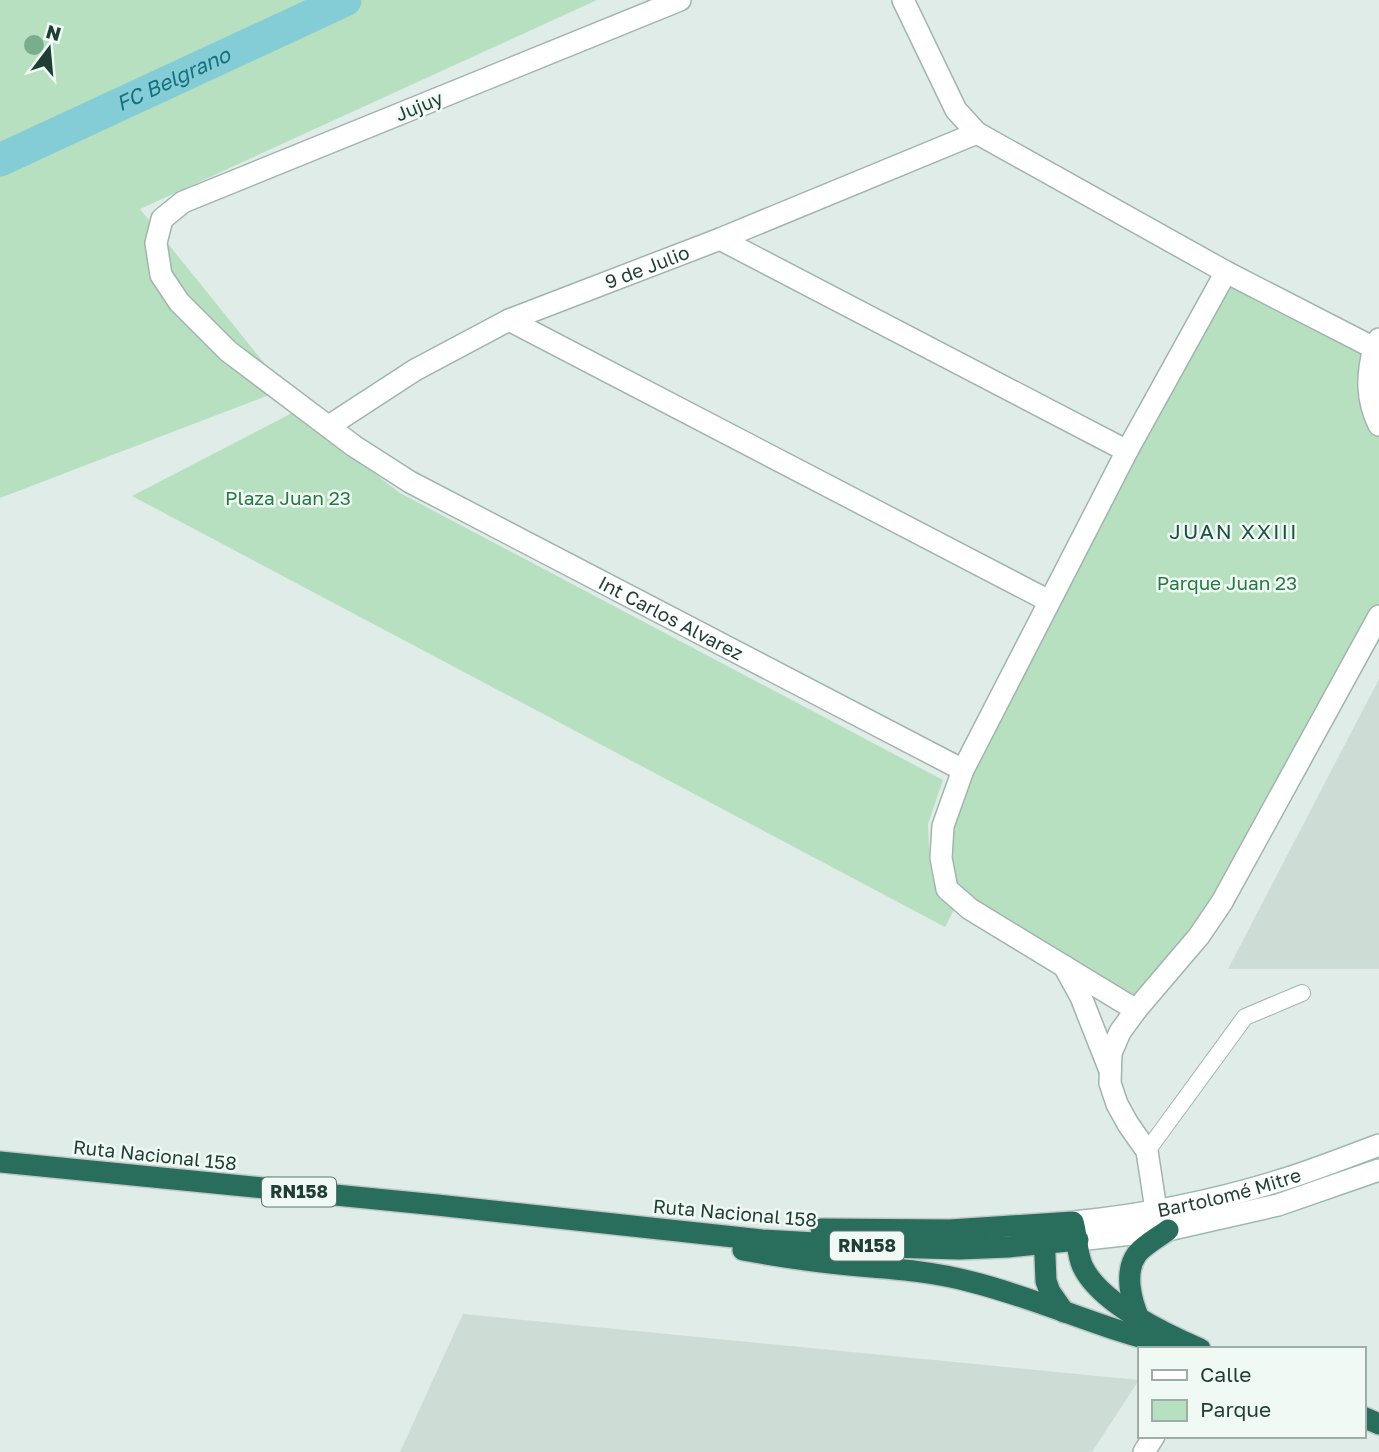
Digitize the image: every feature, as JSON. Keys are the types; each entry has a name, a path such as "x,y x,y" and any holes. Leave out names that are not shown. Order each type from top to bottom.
{"highway":[{"name":"Ruta Nacional 158","path":"0,1163 762,1240 959,1249 1076,1231"},
{"name":"Ruta Nacional 158","path":"598,1222 662,1220 757,1227 1044,1234"},
{"path":"656,1230 785,1258 924,1271 1019,1295 1131,1336 1180,1347"},
{"path":"1140,1321 1131,1301 1130,1274 1136,1255 1168,1230"},
{"path":"1076,1231 1083,1265 1101,1289 1140,1321 1196,1347"},
{"path":"1044,1234 1046,1281 1064,1312"}],"street":[{"name":"Jujuy","path":"162,219 183,202 680,0"},
{"path":"904,0 956,110 977,133 1226,272 1377,343 1370,364 1368,390 1372,411 1379,425"},
{"name":"9 de Julio","path":"329,426 415,370 509,320 720,239 977,133"},
{"name":"Int Carlos Alvarez","path":"162,219 156,243 161,275 179,302 228,351 354,446 410,482 963,770"},
{"path":"720,239 1127,452"},
{"path":"1136,1010 970,909 947,890 941,858 943,825 963,770 1049,601 1226,272"},
{"path":"509,320 1049,601"},
{"path":"1156,1210 1147,1151 1117,1104 1110,1083 1111,1054 1115,1042 1136,1010 1199,936 1222,902 1379,615"},
{"path":"1063,964 1081,997 1110,1070"},
{"name":"Bartolomé Mitre","path":"1076,1231 1110,1219 1187,1204 1288,1178 1379,1144"},
{"name":"Bartolomé Mitre","path":"1076,1231 1168,1230 1278,1205 1379,1170"}],"lane":[{"path":"1147,1151 1245,1017 1302,993"}],"shaded area":[{"path":"1379,679 1379,969 1228,969"},
{"path":"463,1314 1138,1380 1092,1452 400,1452"}],"green space":[{"path":"0,0 597,0 140,209 285,389 0,498"},
{"name":"Parque Juan 23","path":"1226,272 1374,348 1379,425 1379,616 1222,902 1136,1010 970,909 941,858 943,826"},
{"name":"Plaza Juan 23","path":"294,412 400,493 943,780 928,824 934,885 955,908 945,927 132,496"}],"waterway":[{"name":"FC Belgrano","path":"0,160 345,0"}],"district":[{"name":"JUAN XXIII","path":"1234,532"}]}
